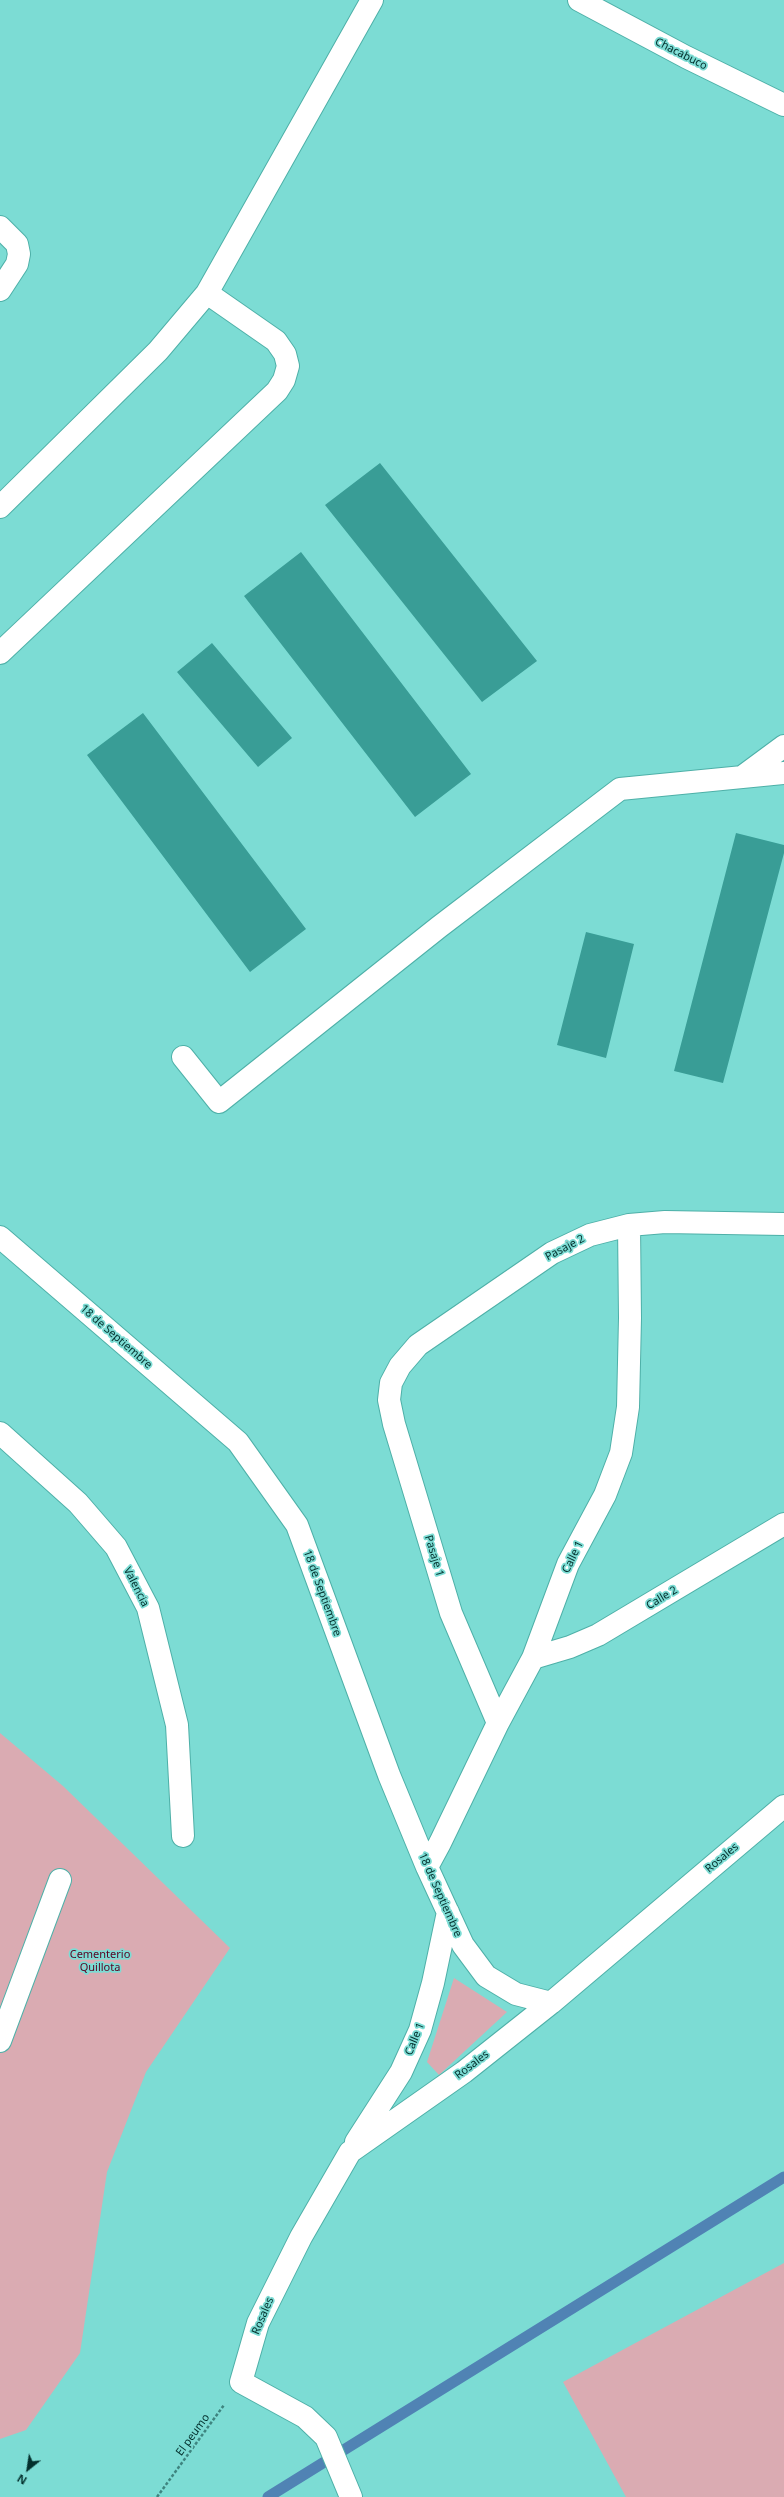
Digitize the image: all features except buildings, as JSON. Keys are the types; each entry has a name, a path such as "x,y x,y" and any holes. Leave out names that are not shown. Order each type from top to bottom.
{"street":[{"path":"0,507 158,351 207,293 372,0"},
{"name":"Chacabuco","path":"579,0 686,57 784,105"},
{"path":"0,226 16,244 19,254 18,264 0,290"},
{"path":"0,653 277,391 284,380 288,366 285,354 276,341 207,293"},
{"path":"742,777 784,746"},
{"path":"183,1057 219,1102 439,927 620,789 784,773"},
{"name":"Pasaje 2","path":"391,1383 400,1366 418,1345 546,1257 590,1235 629,1225 665,1222 784,1224"},
{"name":"Calle 1","path":"427,1867 498,1723 533,1658 568,1564 605,1495 620,1453 628,1407 630,1318 629,1225"},
{"name":"18 de Septiembre","path":"0,1237 238,1442 297,1525 389,1775 427,1867 463,1945 486,1976 516,1994 551,2003"},
{"name":"Pasaje 1","path":"391,1383 390,1400 394,1424 451,1613 498,1723"},
{"name":"Valencia","path":"0,1433 78,1502 116,1548 148,1608 177,1725 183,1836"},
{"name":"Calle 2","path":"533,1658 570,1647 598,1635 784,1524"},
{"name":"Rosales","path":"241,2382 258,2323 301,2237 350,2152 464,2072 551,2003 784,1806"},
{"path":"0,2041 60,1880"},
{"name":"Calle 1","path":"350,2152 401,2072 420,2030 433,1983 448,1912"},
{"path":"241,2382 305,2417 326,2437 351,2497"}],"path":[{"name":"El peumo","path":"157,2497 241,2382"}],"green space":[{"name":"Cementerio Quillota","path":"0,1733 63,1786 230,1948 146,2072 107,2172 80,2353 26,2430 0,2439"},
{"path":"454,1978 507,2012 439,2075 427,2062"},
{"path":"784,2263 784,2497 626,2497 563,2382"}],"waterway":[{"path":"268,2497 784,2177"}]}
